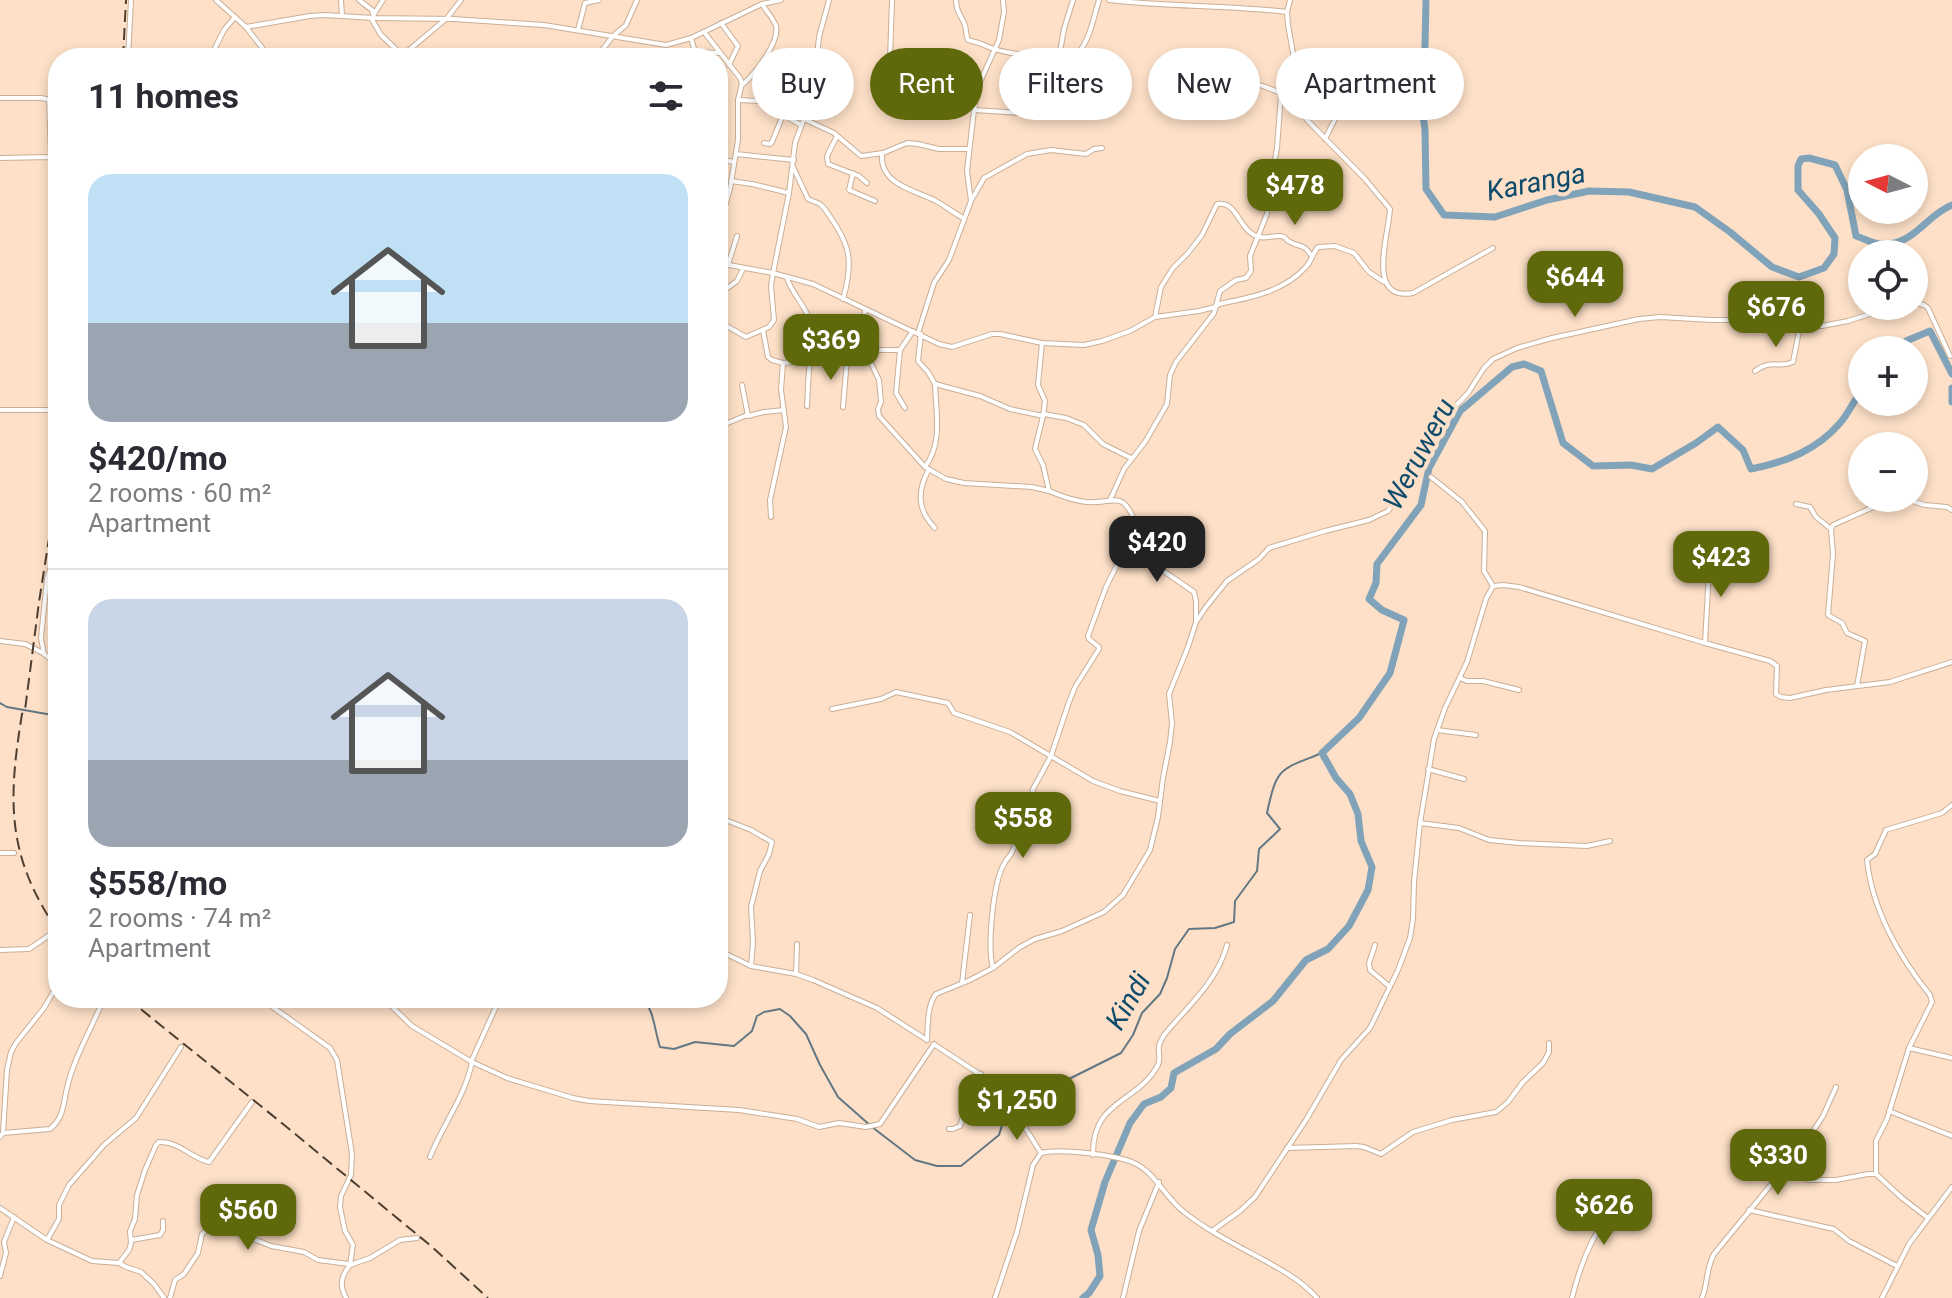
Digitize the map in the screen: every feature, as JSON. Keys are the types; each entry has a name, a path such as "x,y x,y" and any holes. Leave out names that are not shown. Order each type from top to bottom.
{"street":[{"path":"129,48 131,0"},
{"path":"216,0 246,27 262,48"},
{"path":"341,0 342,16"},
{"path":"359,0 373,17 381,35 395,48"},
{"path":"373,17 383,0"},
{"path":"413,48 447,18 461,0"},
{"path":"578,30 585,3 599,0"},
{"path":"626,38 626,25 637,0"},
{"path":"246,27 310,16 447,18 544,25 666,45 691,38 766,2 781,0"},
{"path":"728,327 746,337 769,327 774,320 771,286 796,138 813,94 819,37 829,0"},
{"path":"890,48 892,0"},
{"path":"956,0 958,12 965,23 966,39 999,49"},
{"path":"983,76 996,49 1003,20 1003,0"},
{"path":"1061,48 1073,0"},
{"path":"1081,48 1099,0"},
{"path":"1109,0 1287,12"},
{"path":"1290,0 1287,12 1293,48"},
{"path":"741,86 759,67 774,39 776,27 766,2"},
{"path":"215,48 235,17"},
{"path":"721,23 738,46 729,66 740,78 741,86 728,198"},
{"path":"604,48 626,25"},
{"path":"703,32 716,48"},
{"path":"691,38 694,48"},
{"path":"1260,85 1276,92"},
{"path":"0,98 48,99"},
{"path":"738,100 752,100"},
{"path":"764,143 771,143 781,120"},
{"path":"797,120 823,127 861,156 883,153 907,143 939,149 969,149"},
{"path":"971,201 967,179 973,120"},
{"path":"1110,500 1124,469 1145,442 1167,404 1170,375 1176,362 1214,313 1222,289 1250,274 1250,256 1267,214 1279,120"},
{"path":"1307,120 1390,209 1384,282"},
{"path":"1325,139 1334,120"},
{"path":"837,136 827,156 828,164 853,173 867,183"},
{"path":"935,528 923,512 919,497 938,436 935,384 918,361 918,332 934,283 949,260 963,218 984,178 1027,154 1051,150 1086,154 1102,148"},
{"path":"883,153 882,166 907,190 937,202 963,218"},
{"path":"735,154 794,160"},
{"path":"0,158 48,157"},
{"path":"728,161 734,162"},
{"path":"793,167 808,199 824,208 846,244 850,269 843,299"},
{"path":"853,173 849,190 875,201"},
{"path":"731,181 789,193"},
{"path":"1253,182 1265,190 1268,198"},
{"path":"1155,317 1161,287 1202,235 1217,204 1228,205 1235,211 1243,227 1257,237 1284,237 1303,246 1312,256"},
{"path":"737,236 728,265 813,284 939,344 952,347 992,334 1042,343 1084,345 1102,341 1130,331 1155,317 1215,307 1281,286 1305,268 1317,247 1335,246 1357,255 1369,272 1399,294 1413,293 1493,248"},
{"path":"728,288 737,281 743,268"},
{"path":"787,278 806,310 814,337 807,406"},
{"path":"1928,308 1950,356"},
{"path":"865,310 861,337 865,354 879,380 879,416 927,468 954,481 1032,487 1085,502 1110,500 1125,503 1135,521 1125,536 1124,551 1106,587 1088,636 1099,649 1069,702 1051,756 1033,789 1035,803 1004,863 995,894 991,940 993,968"},
{"path":"1196,622 1227,581 1269,548 1369,520 1388,511 1412,476 1443,419 1468,393 1489,363 1517,348 1639,319 1660,317 1756,320 1800,326 1830,325 1848,320"},
{"path":"1755,371 1766,363 1793,362 1800,326"},
{"path":"763,330 768,357 783,363 847,359 876,350 900,350"},
{"path":"905,408 896,393 900,350 918,332"},
{"path":"1042,343 1038,385 1044,399 1044,415 1035,449 1043,465 1049,491"},
{"path":"843,407 847,359"},
{"path":"771,517 770,500 785,433 781,382 783,363"},
{"path":"935,384 980,396 1010,409 1066,418 1084,425 1103,444 1131,458"},
{"path":"742,385 747,415"},
{"path":"0,410 48,410"},
{"path":"728,423 747,415 752,417 784,410"},
{"path":"1431,477 1462,502 1485,531 1484,571 1493,586"},
{"path":"1796,504 1810,507 1816,517 1831,529"},
{"path":"1928,505 1952,510"},
{"path":"1857,686 1866,642 1847,633 1842,623 1828,615 1833,554 1831,529 1833,525 1862,512"},
{"path":"927,1040 933,997 993,968 1035,939 1104,912 1116,903 1134,879 1150,850 1172,723 1169,694 1196,622 1196,601 1194,592 1124,544"},
{"path":"1705,643 1710,553"},
{"path":"44,654 41,638 48,577"},
{"path":"1212,1231 1248,1205 1306,1120 1341,1060 1370,1028 1404,957 1413,919 1420,823 1437,730 1473,645 1486,599 1493,586 1519,587 1775,663 1778,670 1776,692 1781,697 1890,682 1952,662"},
{"path":"0,641 21,644 48,657"},
{"path":"1460,678 1519,690"},
{"path":"832,709 881,699 894,692 948,703 954,713 1010,732 1073,771 1104,786 1160,801"},
{"path":"1437,730 1476,735"},
{"path":"1428,769 1464,779"},
{"path":"1876,1174 1876,1141 1909,1048 1932,999 1898,947 1876,903 1867,860 1875,854 1886,830 1942,813 1952,805"},
{"path":"728,821 772,842 760,871 751,907 751,966"},
{"path":"1420,823 1459,828 1489,840 1519,843 1587,846 1610,841"},
{"path":"0,853 14,853"},
{"path":"962,983 970,915"},
{"path":"0,950 29,949 48,936"},
{"path":"796,974 797,944"},
{"path":"1093,1155 1094,1137 1103,1117 1110,1108 1142,1085 1158,1064 1159,1044 1164,1035 1210,983 1227,945"},
{"path":"1375,945 1370,970 1390,987"},
{"path":"728,955 751,966 796,974 877,1008 934,1044 981,1074 1008,1103 1041,1153"},
{"path":"48,1001 11,1052 2,1135 55,1126 62,1113 71,1073 100,1008"},
{"path":"274,1008 330,1048 337,1060 352,1154 351,1175 341,1196 340,1207 345,1231 353,1245 350,1264 341,1280 346,1298"},
{"path":"393,1008 412,1026 471,1062 507,1078 573,1098 739,1110 797,1119 819,1127 839,1123 859,1127 880,1124 934,1044"},
{"path":"430,1157 463,1093 471,1062 495,1008"},
{"path":"1287,1148 1356,1146 1381,1154 1413,1132 1452,1120 1496,1112 1543,1063 1549,1052 1549,1043"},
{"path":"47,1240 59,1219 59,1205 69,1185 104,1145 136,1118 181,1047"},
{"path":"1909,1048 1952,1058"},
{"path":"949,1129 960,1126 981,1074"},
{"path":"1702,1298 1708,1264 1806,1142 1823,1116 1836,1087"},
{"path":"119,1263 126,1256 137,1195 156,1145 168,1142 209,1162 252,1102"},
{"path":"1889,1111 1952,1136"},
{"path":"995,1298 1017,1232 1033,1165 1041,1153 1058,1150 1128,1160 1142,1167 1159,1182 1174,1204 1212,1231 1289,1274 1317,1298"},
{"path":"1789,1162 1808,1180 1836,1180 1876,1174 1928,1218"},
{"path":"1123,1298 1137,1238 1159,1182"},
{"path":"1882,1298 1909,1244 1952,1187"},
{"path":"1572,1298 1589,1244 1624,1191"},
{"path":"0,1208 47,1240 92,1261 119,1263 147,1276 167,1298 175,1280 187,1270 198,1253 202,1234 207,1230 231,1230 271,1246 304,1252 318,1260 350,1264 370,1258 400,1240 417,1238"},
{"path":"1749,1210 1834,1229 1849,1241 1897,1266"},
{"path":"0,1276 6,1253 4,1242 14,1216"},
{"path":"131,1240 160,1235 163,1221"}],"waterway":[{"name":"Karanga","path":"1426,0 1420,93 1425,130 1426,189 1444,215 1495,217 1547,200 1589,191 1629,192 1695,207 1772,267 1799,277 1824,268 1834,254 1835,238 1798,190 1801,159 1835,165 1847,190 1856,236 1874,243 1902,241 1952,205"},
{"name":"Weruweru","path":"1918,336 1930,331 1952,374"},
{"name":"Weruweru","path":"1083,1298 1100,1276 1091,1230 1105,1182 1130,1123 1144,1104 1161,1097 1171,1088 1174,1073 1216,1049 1230,1034 1273,1001 1306,960 1328,949 1349,926 1368,890 1372,867 1361,841 1358,814 1350,794 1336,778 1322,753 1359,718 1390,673 1404,620 1382,610 1369,599 1376,583 1377,564 1421,505 1429,468 1460,411 1512,367 1524,364 1541,371 1563,443 1593,466 1631,465 1652,469 1718,427 1743,450 1751,469 1776,463 1821,441 1848,411"},
{"name":"Weruweru","path":"1952,388 1952,402"},
{"name":"Kindi","path":"0,703 48,714"},
{"name":"Kindi","path":"649,1008 660,1047 674,1049 695,1042 734,1046 752,1031 757,1016 780,1009 806,1034 838,1097 872,1127 915,1160 937,1166 961,1166 999,1135 1010,1111 1024,1098 1121,1053 1142,1013 1160,994 1175,949 1189,929 1215,928 1234,922 1235,901 1257,871 1259,849 1280,829 1267,813 1274,786 1282,772 1322,753"}],"railway":[{"path":"124,48 126,0"},
{"path":"48,545 14,774 15,827 20,852 28,878 48,915"},
{"path":"139,1008 431,1246 488,1298"}]}
